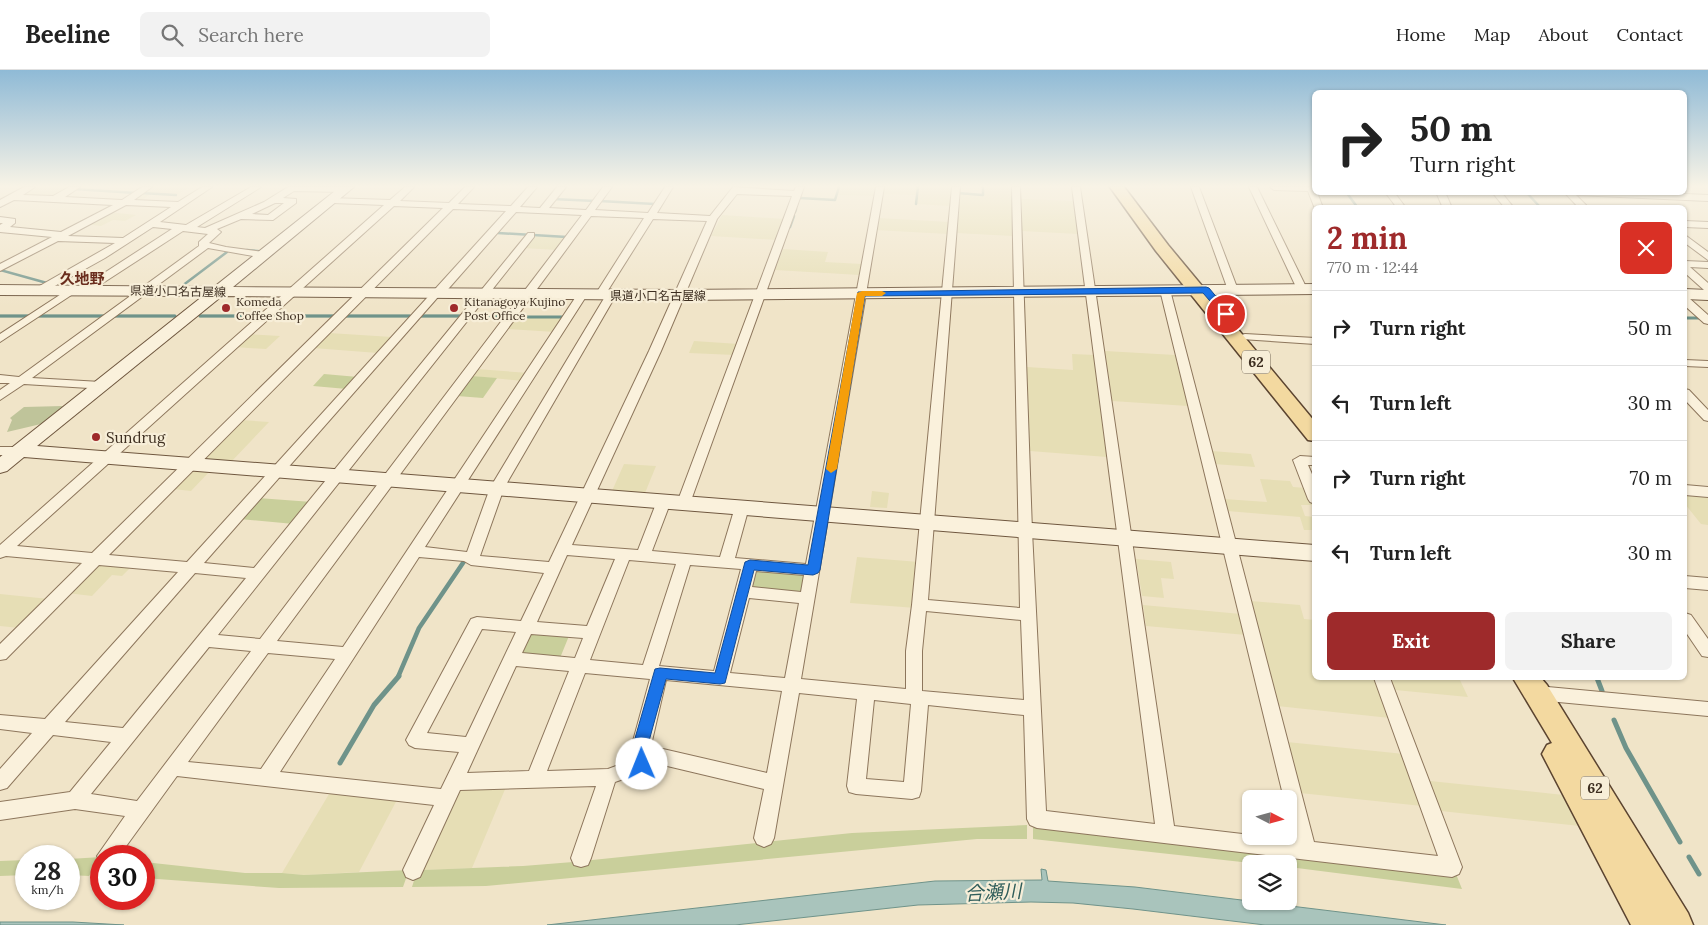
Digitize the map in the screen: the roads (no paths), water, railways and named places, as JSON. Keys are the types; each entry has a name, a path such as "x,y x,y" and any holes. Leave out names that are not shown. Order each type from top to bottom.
{"main road":[{"name":"62","path":"1147,227 1201,290 1245,337 1312,418"},
{"name":"62","path":"1154,227 1201,290 1312,431"},
{"name":"62","path":"1510,680 1656,912"},
{"name":"62","path":"1531,685 1656,912"}],"street":[{"path":"4,227 2,228 59,236 127,241"},
{"path":"0,268 77,227"},
{"path":"40,290 149,227"},
{"path":"0,339 78,290 185,227 216,232 202,244 226,250 264,255"},
{"path":"206,230 213,227"},
{"path":"0,467 299,227"},
{"path":"1,551 364,227"},
{"path":"0,654 430,227"},
{"path":"0,782 497,227"},
{"path":"115,845 578,227"},
{"path":"553,568 471,560 497,488 644,227"},
{"path":"414,870 709,227"},
{"path":"684,503 786,227"},
{"path":"764,838 873,227"},
{"path":"866,693 856,786 912,791 917,698 914,652 920,605 953,227"},
{"path":"1018,227 1025,530 1037,819 1452,867 1383,680"},
{"path":"1082,227 1166,834"},
{"path":"1210,227 1233,290"},
{"path":"1275,227 1309,289"},
{"path":"75,800 339,476 531,235"},
{"path":"1687,240 1708,257"},
{"path":"0,396 207,245"},
{"path":"1687,264 1708,265"},
{"path":"1687,270 1708,288"},
{"name":"県道小口名古屋線","path":"0,290 679,295 1309,289"},
{"path":"1165,290 1307,851"},
{"path":"1687,294 1708,295"},
{"path":"266,778 582,295"},
{"path":"1687,302 1708,321"},
{"path":"1245,337 1312,341"},
{"path":"1687,363 1708,364"},
{"path":"0,379 101,386"},
{"path":"1687,396 1708,417"},
{"path":"0,451 190,464 1312,553"},
{"path":"1312,461 1300,460 1312,491"},
{"path":"1687,481 1696,491"},
{"path":"643,556 664,501"},
{"path":"726,563 742,507"},
{"path":"562,549 813,570"},
{"path":"1,551 259,574"},
{"path":"414,552 464,556"},
{"path":"535,779 624,554"},
{"path":"642,764 638,752 654,673 685,559"},
{"path":"720,679 750,565"},
{"path":"1687,582 1708,584"},
{"path":"742,592 808,598"},
{"path":"920,605 1028,616"},
{"path":"1687,622 1708,650"},
{"path":"471,745 415,740 477,623 593,634"},
{"path":"205,640 348,654"},
{"path":"511,659 1031,708"},
{"path":"1531,685 1708,709"},
{"path":"0,722 128,736"},
{"path":"173,768 266,778 450,790 535,779 608,777 663,757 774,783"},
{"path":"581,858 608,777"},
{"path":"0,811 75,800 141,810"}],"water":[{"name":"合瀬川","path":"1041,869 1046,870 1048,881 1135,887 1242,900 1242,910 1297,910 1297,907 1446,925 1265,925 1073,903 1031,902 918,905 735,925 547,925 935,881 1042,880"},
{"path":"0,922 73,922 124,925 0,925"}],"waterway":[{"path":"498,233 567,237"},
{"path":"247,250 258,251"},
{"path":"182,286 227,252"},
{"path":"0,270 47,283"},
{"path":"0,316 30,316"},
{"path":"39,316 105,316"},
{"path":"113,316 175,316"},
{"path":"200,316 261,316"},
{"path":"269,316 334,316"},
{"path":"345,316 410,316"},
{"path":"419,316 463,316"},
{"path":"495,317 472,316 505,317"},
{"path":"516,317 564,317"},
{"path":"1687,318 1700,318"},
{"path":"398,677 419,628 467,557"},
{"path":"340,763 374,705 399,676"},
{"path":"1598,680 1602,691"},
{"path":"1614,720 1626,748 1680,842"},
{"path":"1689,857 1699,874"}],"place":[{"name":"Komeda Coffee Shop","path":"226,308"},
{"name":"Kitanagoya Kujino Post Office","path":"454,308"},
{"name":"Sundrug","path":"96,437"}],"district":[{"name":"久地野","path":"82,278"}]}
